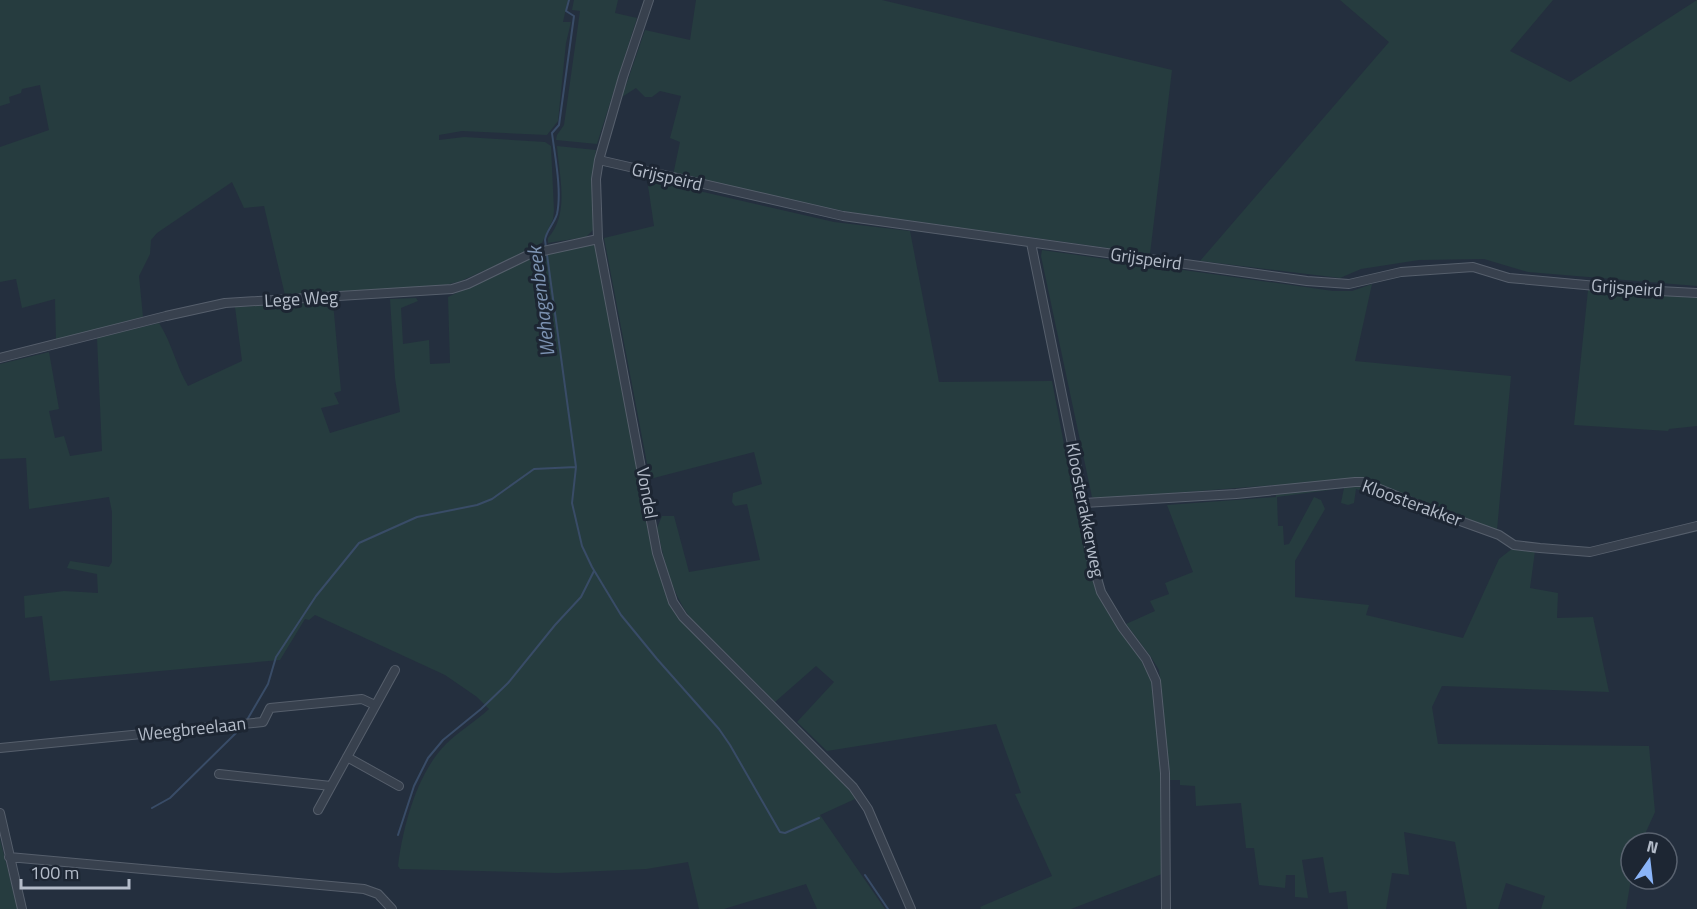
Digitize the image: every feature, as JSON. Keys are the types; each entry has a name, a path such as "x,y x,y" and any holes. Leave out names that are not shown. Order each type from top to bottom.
{"street":[{"name":"Vondel","path":"649,0 622,77 598,160 596,179 598,239 657,553 674,602 683,617 853,787 868,809 911,909"},
{"name":"Grijspeird","path":"598,160 843,216 1330,283 1349,284 1401,272 1473,267 1509,278 1697,293"},
{"name":"Lege Weg","path":"0,358 225,303 452,289 468,284 530,254 598,239"},
{"name":"Kloosterakkerweg","path":"1031,243 1084,502 1090,554 1101,592 1122,627 1146,659 1156,681 1165,773 1166,909"},
{"name":"Kloosterakker","path":"1084,502 1236,494 1363,482 1522,546 1590,552 1697,526"},
{"path":"318,810 395,670"},
{"name":"Weegbreelaan","path":"0,748 263,722 270,708 362,699 375,705"},
{"path":"347,757 399,786"},
{"path":"219,774 331,786"},
{"path":"0,813 22,909"},
{"path":"9,857 364,889 378,894 392,909"}],"green space":[{"path":"0,0 568,0 563,22 571,22 566,43 558,121 547,135 462,131 439,135 439,140 464,137 545,142 551,146 553,219 541,245 461,281 442,286 285,295 264,206 244,208 232,182 157,233 151,240 150,254 139,276 143,317 56,340 55,299 22,308 16,279 0,282 0,147 49,130 40,85 22,89 21,93 9,97 10,103 0,106"},
{"path":"574,0 618,0 615,13 637,18 597,144 556,140 564,125 580,11 572,10"},
{"path":"696,0 882,0 1172,70 1150,254 848,212 673,175 680,142 670,138 681,96 660,91 652,97 645,97 636,88 622,97 645,30 690,40"},
{"path":"1340,0 1553,0 1510,51 1570,82 1697,0 1697,286 1528,272 1484,259 1419,260 1361,269 1340,278 1200,261 1389,42"},
{"path":"557,146 596,150 593,170 594,229 586,237 548,243 548,238 559,218 561,206"},
{"path":"647,179 834,222 910,231 939,382 1052,381 1083,545 1096,592 1110,616 1148,667 1153,683 1162,795 1162,874 1071,909 981,909 980,907 1052,876 1015,794 1021,793 996,724 827,751 797,722 834,682 816,666 775,702 689,616 672,584 665,562 657,528 662,516 674,516 689,572 760,560 747,504 735,506 732,502 733,493 762,484 754,452 650,479 604,238 654,226"},
{"path":"591,243 596,244 648,530 671,605 685,625 851,792 855,799 820,815 885,909 817,909 806,884 724,909 699,909 688,862 646,869 557,873 400,869 398,866 400,850 408,817 427,770 446,744 489,709 477,697 445,675 315,615 309,620 305,619 280,660 50,681 42,616 25,618 24,596 64,591 98,593 97,574 67,568 70,561 109,567 112,562 112,512 109,497 29,509 26,458 0,459 0,364 49,352 59,409 49,411 55,438 64,436 70,456 102,451 97,338 159,323 188,386 242,361 235,307 333,302 341,391 334,393 339,404 321,408 330,433 400,412 395,378 390,299 416,298 418,301 401,308 403,344 429,340 430,364 450,363 448,297 518,263 543,254"},
{"path":"1042,250 1333,291 1352,291 1372,284 1355,361 1511,376 1497,530 1440,511 1408,495 1401,508 1384,500 1387,495 1380,492 1378,497 1356,489 1354,503 1348,505 1341,503 1344,488 1277,497 1278,526 1283,526 1284,545 1289,544 1314,497 1321,500 1325,509 1295,561 1295,597 1369,605 1366,615 1463,638 1499,559 1513,548 1535,551 1530,588 1558,593 1557,618 1593,617 1609,692 1442,686 1432,707 1438,744 1649,746 1655,812 1646,831 1619,831 1619,891 1629,891 1626,909 1541,909 1545,896 1506,883 1498,909 1467,909 1455,842 1404,832 1409,875 1392,873 1386,909 1348,909 1346,891 1329,893 1323,857 1302,860 1308,898 1295,897 1295,875 1286,875 1285,888 1259,885 1254,848 1246,848 1241,803 1196,806 1195,786 1180,785 1180,780 1168,780 1159,670 1126,624 1155,611 1150,601 1169,594 1165,583 1193,572 1167,505 1276,497 1274,485 1098,499 1092,497 1041,256"},
{"path":"1588,290 1697,298 1697,426 1669,429 1668,431 1574,425"},
{"path":"0,839 18,909 0,909"}],"waterway":[{"name":"Wehagenbeek","path":"569,0 566,11 574,16 559,125 552,133 559,195 556,218 545,240 576,467 572,503 582,546 621,615 719,729 780,832 785,833 819,818"},
{"path":"247,720 268,684 276,657 316,596 359,543 417,517 477,505 492,499 534,469 576,467"},
{"path":"398,835 414,786 428,758 443,740 508,683 581,597 594,571"},
{"path":"152,808 170,798 238,731"},
{"path":"865,875 888,909"}]}
